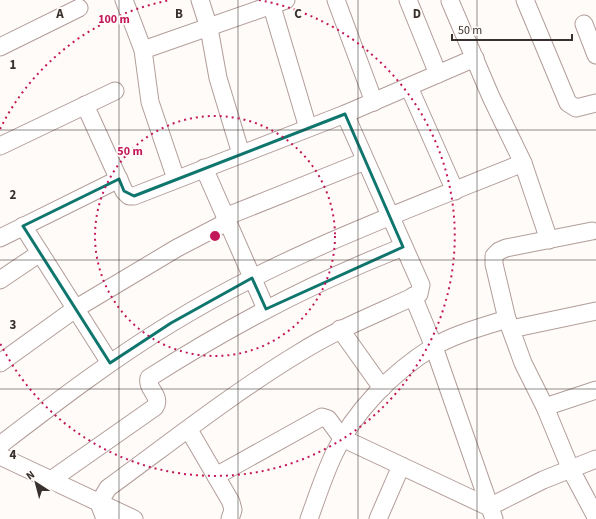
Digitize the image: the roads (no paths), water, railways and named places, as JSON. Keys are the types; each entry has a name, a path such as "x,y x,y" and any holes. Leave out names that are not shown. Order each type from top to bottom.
{"street":[{"path":"124,0 143,50 150,102 176,179"},
{"path":"200,0 209,28 218,78 241,154"},
{"path":"336,0 374,102"},
{"path":"408,0 438,74"},
{"path":"526,0 568,103 576,108 596,103"},
{"path":"450,1 523,163 549,240"},
{"path":"143,50 209,28 276,2 308,128"},
{"path":"0,47 79,8"},
{"path":"584,24 596,52"},
{"path":"85,105 124,191 129,196 134,196 345,114 475,58"},
{"path":"409,86 456,191"},
{"path":"0,146 115,91"},
{"path":"99,503 108,488 261,377 299,352 340,329 419,294 421,285 345,114"},
{"path":"0,363 75,309 226,220 365,161"},
{"path":"0,444 110,363 171,323 252,278 390,218 523,163"},
{"path":"204,168 266,309"},
{"path":"0,238 119,178"},
{"path":"23,226 110,363"},
{"path":"592,231 506,248 499,251 494,256 494,264 509,324 529,378 545,407 571,470 596,517"},
{"path":"51,480 155,407 157,398 149,387 149,378 200,346 266,309 361,263 403,247"},
{"path":"0,280 40,253"},
{"path":"414,296 434,347 491,513"},
{"path":"308,519 342,438 357,417 382,388 411,363 434,347 468,332 509,324 596,311"},
{"path":"340,329 382,388"},
{"path":"545,407 596,390"},
{"path":"216,476 322,417 328,419 342,438 491,513"},
{"path":"189,430 231,502 233,510 230,519"},
{"path":"0,456 134,519"},
{"path":"491,513 543,480 596,459"},
{"path":"378,519 400,466"},
{"path":"99,503 105,519"}]}
